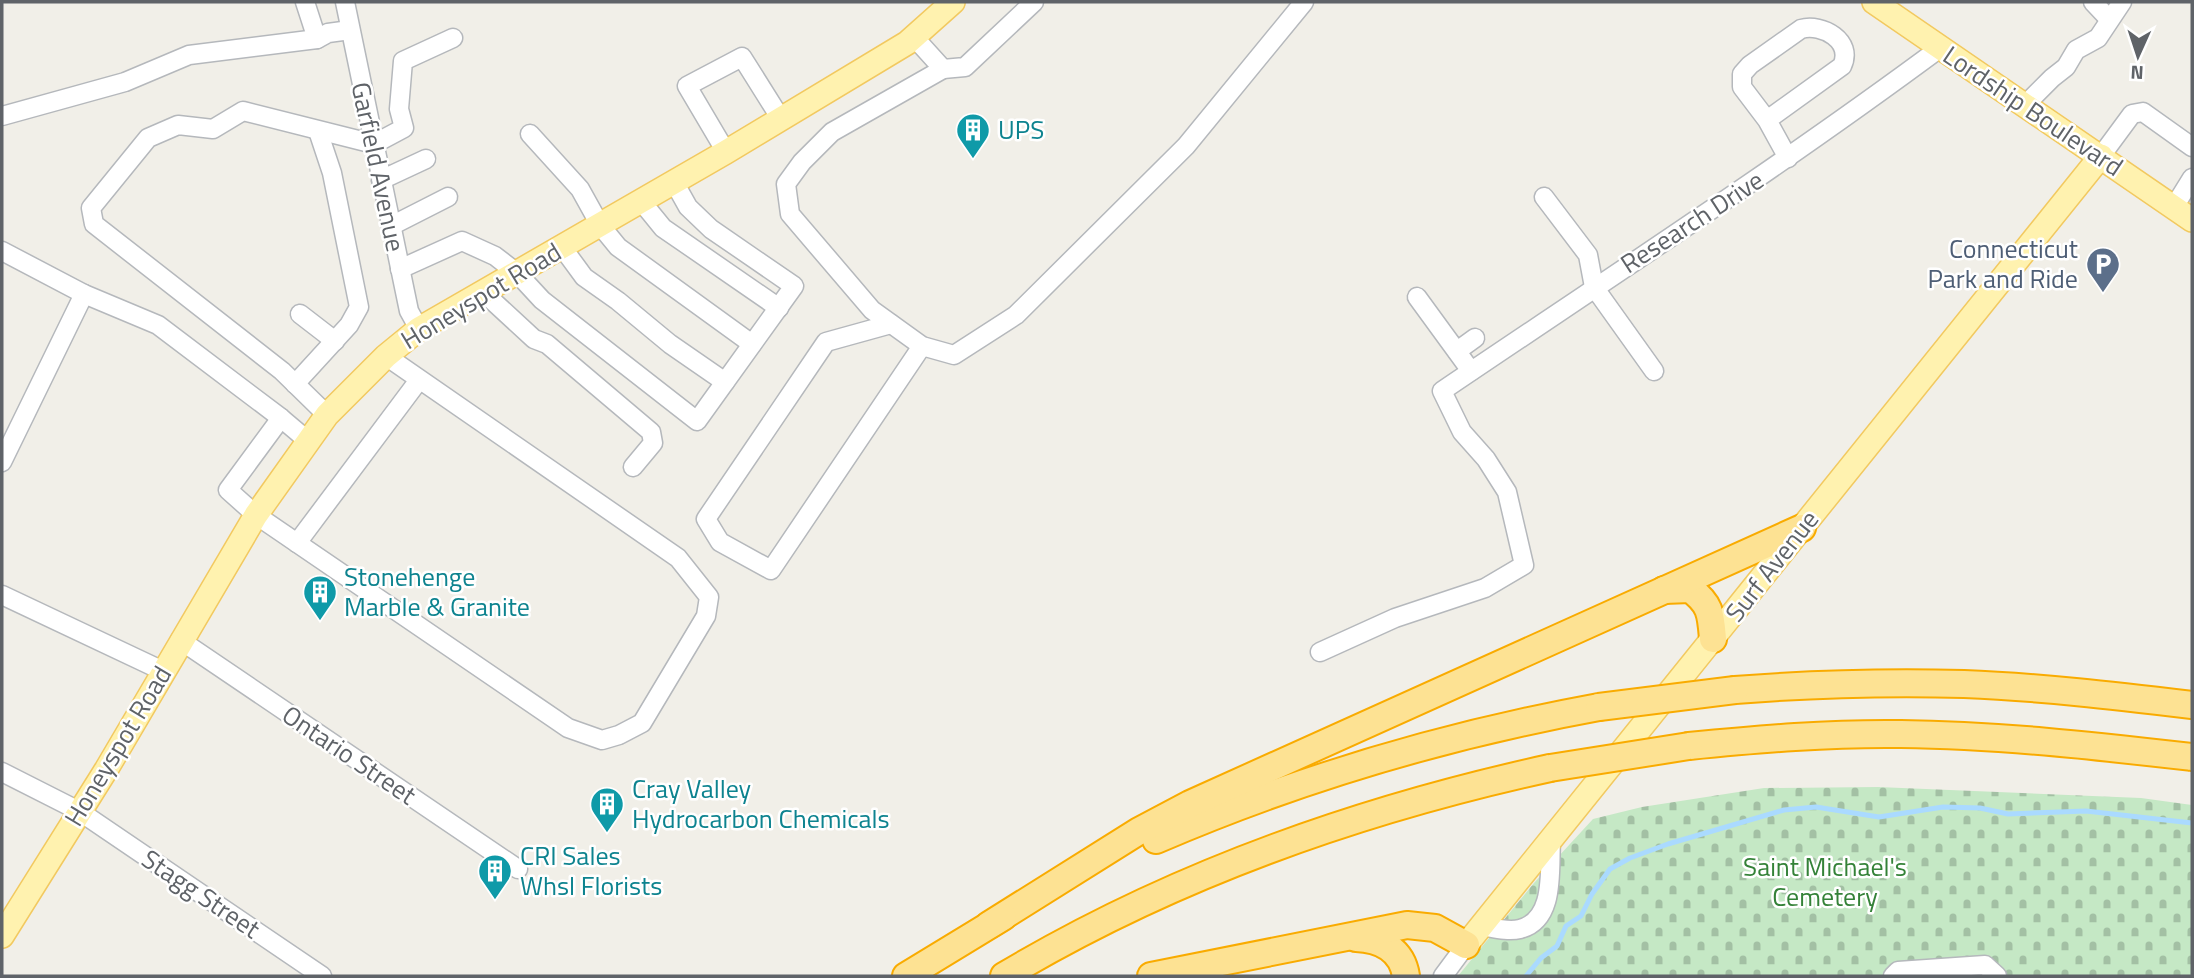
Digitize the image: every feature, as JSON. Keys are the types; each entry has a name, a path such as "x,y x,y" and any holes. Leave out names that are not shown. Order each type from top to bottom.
{"highway":[{"path":"906,976 1139,831 1190,804 1802,528"},
{"path":"1658,591 1690,589 1703,598 1711,613 1713,639"},
{"path":"989,925 1093,869 1149,843 1301,783 1427,744 1599,707 1735,690 1844,683 1966,684 2192,705"},
{"path":"1004,976 1135,906 1252,855 1371,813 1430,796 1550,768 1689,746 1774,738 1900,734 2026,739 2192,757"},
{"path":"1151,976 1407,925 1474,936"},
{"path":"1351,937 1366,938 1390,947 1403,961 1406,976"}],"main road":[{"name":"Honeyspot Road","path":"2,936 256,515 327,415 386,356 419,329 726,152 914,37 953,2"},
{"name":"Lordship Boulevard","path":"1874,2 2183,214"},
{"name":"Surf Avenue","path":"1474,936 2101,156"}],"street":[{"path":"305,2 317,39"},
{"name":"Garfield Avenue","path":"345,2 409,311 419,329"},
{"path":"1034,2 965,67 943,69 832,132 802,162 786,184 790,214 873,310 922,346 954,355 1016,315 1186,146 1304,2"},
{"path":"2093,2 2109,19"},
{"path":"2025,105 2066,68 2076,50 2098,38 2122,2"},
{"path":"1767,120 1842,66 1846,51 1843,44 1822,28 1810,26 1791,36 1750,65 1742,74 1742,87 1767,120 1788,158"},
{"path":"2,116 125,82 189,55 317,39 328,33 350,30"},
{"path":"914,37 943,69"},
{"path":"327,415 295,384 94,224 91,208 148,138 177,125 213,129 243,111 374,144 404,128 398,109 402,61 453,38"},
{"name":"Research Drive","path":"1321,652 1395,618 1485,588 1524,565 1507,492 1486,459 1462,432 1442,391 1788,158 1940,48"},
{"path":"726,152 687,86 743,57 781,119"},
{"path":"2101,156 2132,114 2143,111 2192,147"},
{"path":"295,384 349,326 359,307 332,173 318,131"},
{"path":"530,134 580,189 600,225 618,247 752,344"},
{"path":"381,180 426,159"},
{"path":"2183,214 2192,178"},
{"path":"400,269 462,241 495,256 517,273 542,300 697,421 794,286 711,229 688,207 674,182"},
{"path":"391,226 448,197"},
{"path":"1544,197 1588,255 1594,287 1654,371"},
{"path":"641,201 663,229 779,308"},
{"path":"562,247 584,277 670,344 725,382"},
{"path":"2,251 84,294 158,325 307,440"},
{"path":"483,292 534,339 547,344 651,432 653,443 633,467"},
{"path":"2,462 84,294"},
{"path":"1417,297 1471,371"},
{"path":"300,314 335,341"},
{"path":"891,324 826,342 706,519 720,542 771,570 922,346"},
{"path":"1457,351 1475,338"},
{"path":"281,418 228,490 256,515 568,728 602,740 642,723 706,616 709,597 677,558 386,356"},
{"path":"297,543 419,380"},
{"path":"2,595 163,671"},
{"name":"Ontario Street","path":"180,640 518,869"},
{"name":"Stagg Street","path":"2,772 79,811 322,976"},
{"path":"1474,936 1522,929 1535,921 1544,908 1547,897 1550,841"},
{"name":"Surf Avenue","path":"1443,976 1474,936"},
{"path":"1893,976 1898,971 1985,965 1997,976"}],"green space":[{"name":"Saint Michael's Cemetery","path":"1878,787 2141,798 2192,805 2192,976 1458,976 1534,883 1593,819 1642,807 1764,788"}],"waterway":[{"path":"1526,976 1541,958 1557,946 1566,926 1581,916 1592,894 1610,869 1630,858 1668,844 1784,810 1816,807 1879,817 1943,807 1980,808 2008,814 2086,811 2192,823"}],"place":[{"name":"UPS","path":"973,160"},
{"name":"Connecticut Park and Ride","path":"2103,294"},
{"name":"Stonehenge Marble & Granite","path":"320,622"},
{"name":"Cray Valley Hydrocarbon Chemicals","path":"607,834"},
{"name":"CRI Sales Whsl Florists","path":"495,901"}]}
